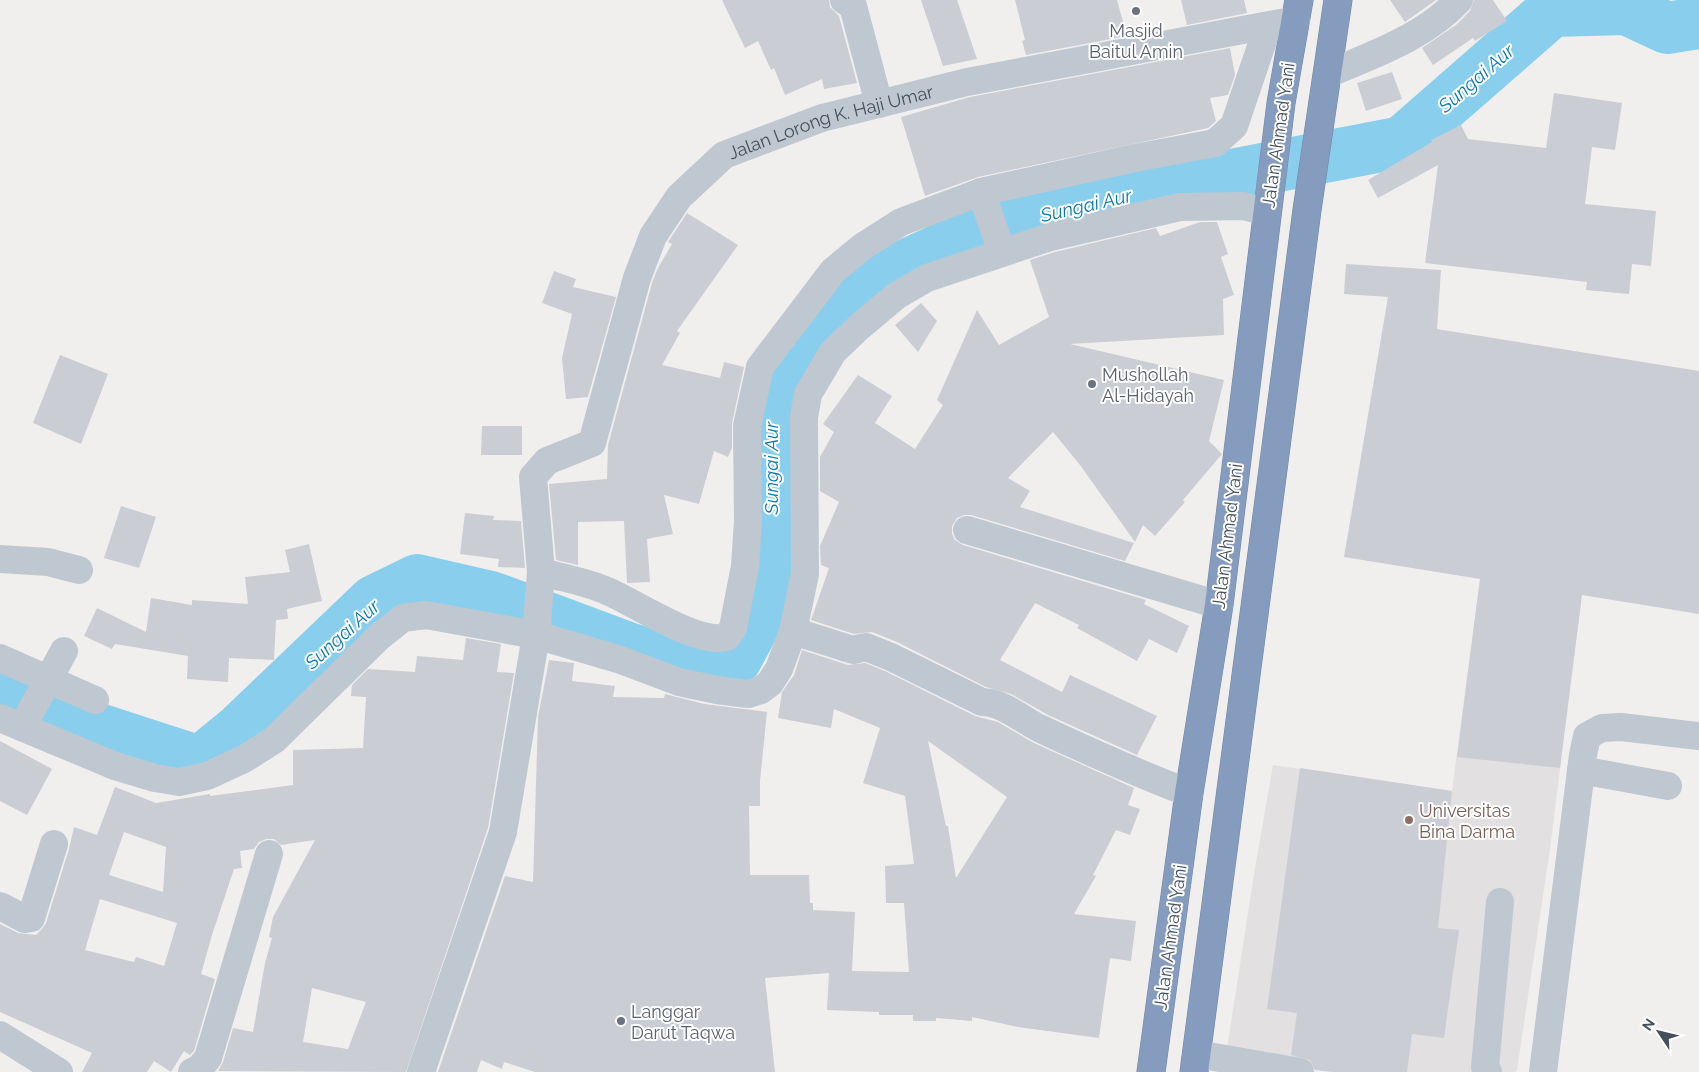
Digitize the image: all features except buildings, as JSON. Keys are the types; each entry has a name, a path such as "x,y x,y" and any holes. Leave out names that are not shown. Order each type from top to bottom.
{"highway":[{"name":"Jalan Ahmad Yani","path":"1195,1063 1321,105 1328,74 1338,0"},
{"name":"Jalan Ahmad Yani","path":"1151,1072 1189,793 1219,605 1281,104 1298,10"}],"street":[{"path":"844,0 853,6 879,104"},
{"path":"1328,74 1407,40 1434,23 1459,0"},
{"name":"Jalan Lorong K. Haji Umar","path":"541,578 537,508 533,477 540,466 547,461 592,443 637,278 653,236 679,197 724,155 822,118 967,82 1268,26 1298,10"},
{"path":"421,1072 504,832 536,633 541,578 606,590 693,634 719,640 727,637 732,628 744,566 748,521 747,426 760,366 833,271 862,247 901,222 982,196 1135,158 1215,143 1234,126 1268,26"},
{"path":"982,196 999,244"},
{"path":"64,651 45,685 16,721 115,766 178,782 207,776 244,759 274,740 379,637 403,618 426,614 536,633 618,659 679,682 716,690 748,694 761,690 770,683 779,669 793,631 805,574 804,417 808,394 833,352 858,328 896,296 926,278 999,244 1050,237 1180,207 1243,206 1267,210"},
{"path":"967,530 1219,605"},
{"path":"0,559 48,562 78,570"},
{"path":"793,631 854,650 866,647 891,657 982,702 992,702 1038,727 1136,773 1189,793"},
{"path":"0,658 45,685 95,700"},
{"path":"1544,1072 1581,770 1588,736 1602,728 1621,727 1699,736"},
{"path":"1581,770 1668,786"},
{"path":"0,906 25,919 31,918 54,844"},
{"path":"192,1072 200,1068 208,1058 269,854"},
{"path":"1488,1072 1485,1067 1500,902"},
{"path":"0,1035 59,1072"},
{"path":"1195,1063 1300,1072"}],"shaded area":[{"name":"Universitas Bina Darma","path":"1479,586 1581,601 1550,849 1517,1070 1515,1072 1333,1072 1226,1055 1273,765 1452,791"}],"waterway":[{"name":"Sungai Aur","path":"0,693 43,711 200,762 238,731 374,601 417,580 491,597 631,649 706,670 736,659 776,584 768,485 772,407 832,320 887,274 967,237 1076,205 1402,142 1552,11 1626,9 1667,28 1699,23"}],"place":[{"name":"Masjid Baitul Amin","path":"1136,11"},
{"name":"Mushollah Al-Hidayah","path":"1092,384"},
{"name":"Universitas Bina Darma","path":"1409,820"},
{"name":"Langgar Darut Taqwa","path":"621,1021"}]}
